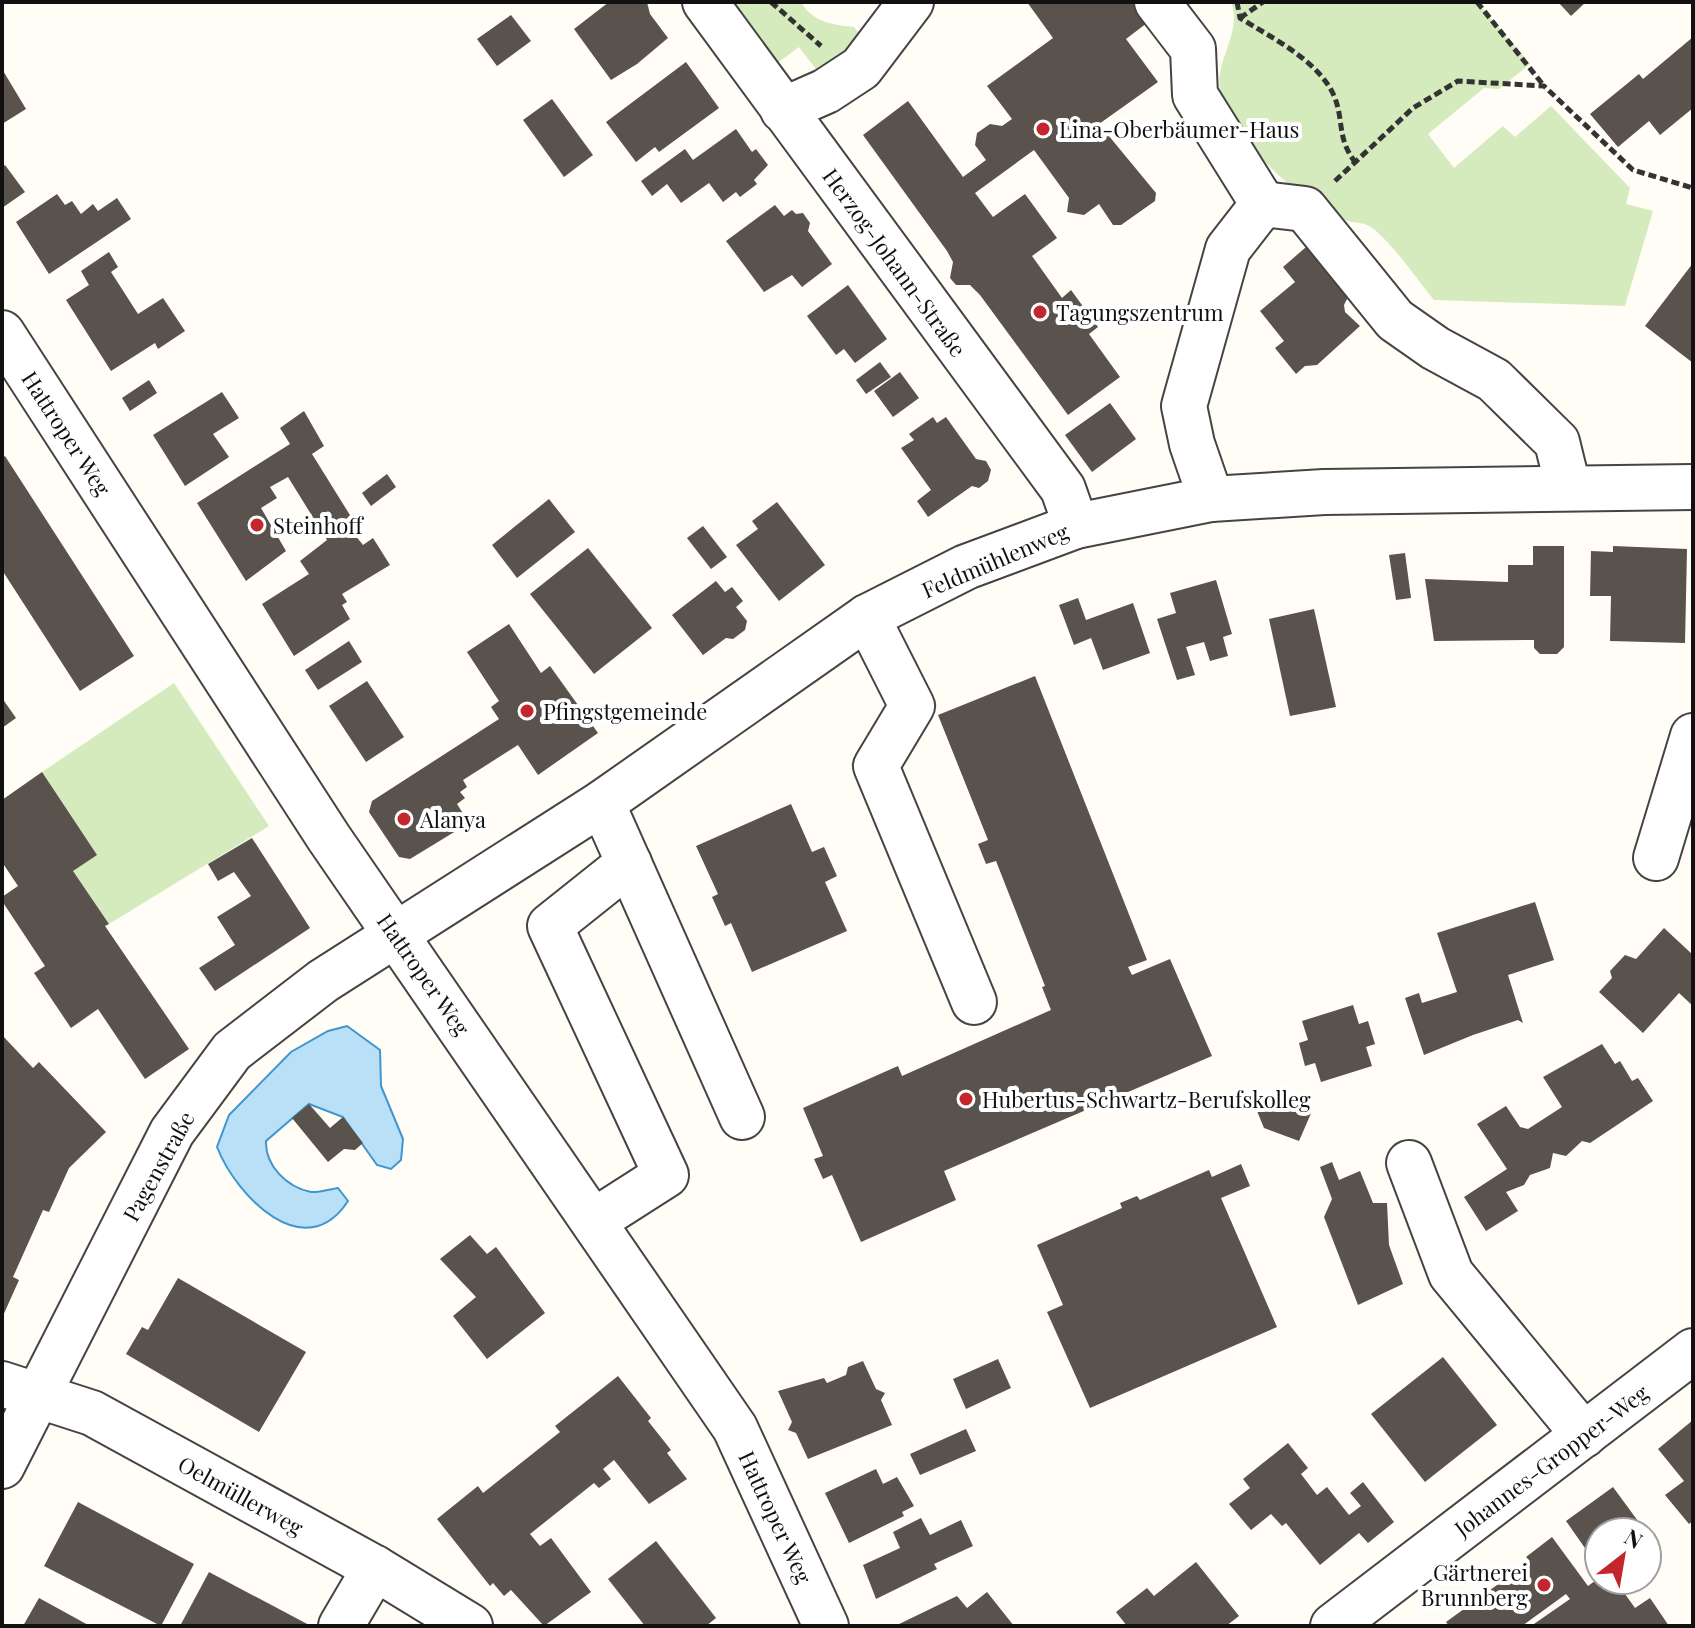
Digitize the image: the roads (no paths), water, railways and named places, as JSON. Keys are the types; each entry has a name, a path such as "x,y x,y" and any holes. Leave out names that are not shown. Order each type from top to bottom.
{"street":[{"name":"Herzog-Johann-Straße","path":"705,2 1063,489 1076,526"},
{"path":"783,110 826,91 861,68 911,2"},
{"path":"1157,2 1193,49 1195,95 1284,207 1395,320 1435,348 1494,380 1557,442 1568,487"},
{"path":"1211,499 1192,444 1184,406 1228,249 1284,207"},
{"name":"Hattroper Weg","path":"2,333 329,838 735,1428 826,1626"},
{"name":"Feldmühlenweg","path":"396,934 602,803 867,617 966,567 1076,526 1211,499 1568,487 1693,487"},
{"path":"867,617 912,706 876,766 974,1002"},
{"path":"1656,858 1693,736"},
{"path":"602,803 742,1117"},
{"path":"594,1221 666,1175 550,926 629,863"},
{"name":"Pagenstraße","path":"2,1466 20,1390 172,1132 232,1051 289,1005 396,934"},
{"path":"1409,1163 1451,1274 1584,1435"},
{"name":"Johannes-Gropper-Weg","path":"1333,1626 1693,1351"},
{"name":"Oelmüllerweg","path":"20,1390 92,1413 375,1568 470,1626"},
{"path":"341,1626 375,1568"}],"water":[{"path":"347,1026 380,1050 381,1086 403,1139 401,1160 391,1169 377,1165 343,1117 309,1104 266,1141 269,1158 279,1174 293,1185 311,1192 338,1188 348,1201 331,1220 312,1227 293,1226 255,1203 226,1166 217,1147 229,1115 291,1052 328,1031"}],"place":[{"name":"Lina-Oberbäumer-Haus","path":"1043,129"},
{"name":"Tagungszentrum","path":"1040,312"},
{"name":"Steinhoff","path":"257,525"},
{"name":"Pfingstgemeinde","path":"527,711"},
{"name":"Alanya","path":"404,819"},
{"name":"Hubertus-Schwartz-Berufskolleg","path":"966,1099"},
{"name":"Gärtnerei Brunnberg","path":"1544,1585"}]}
